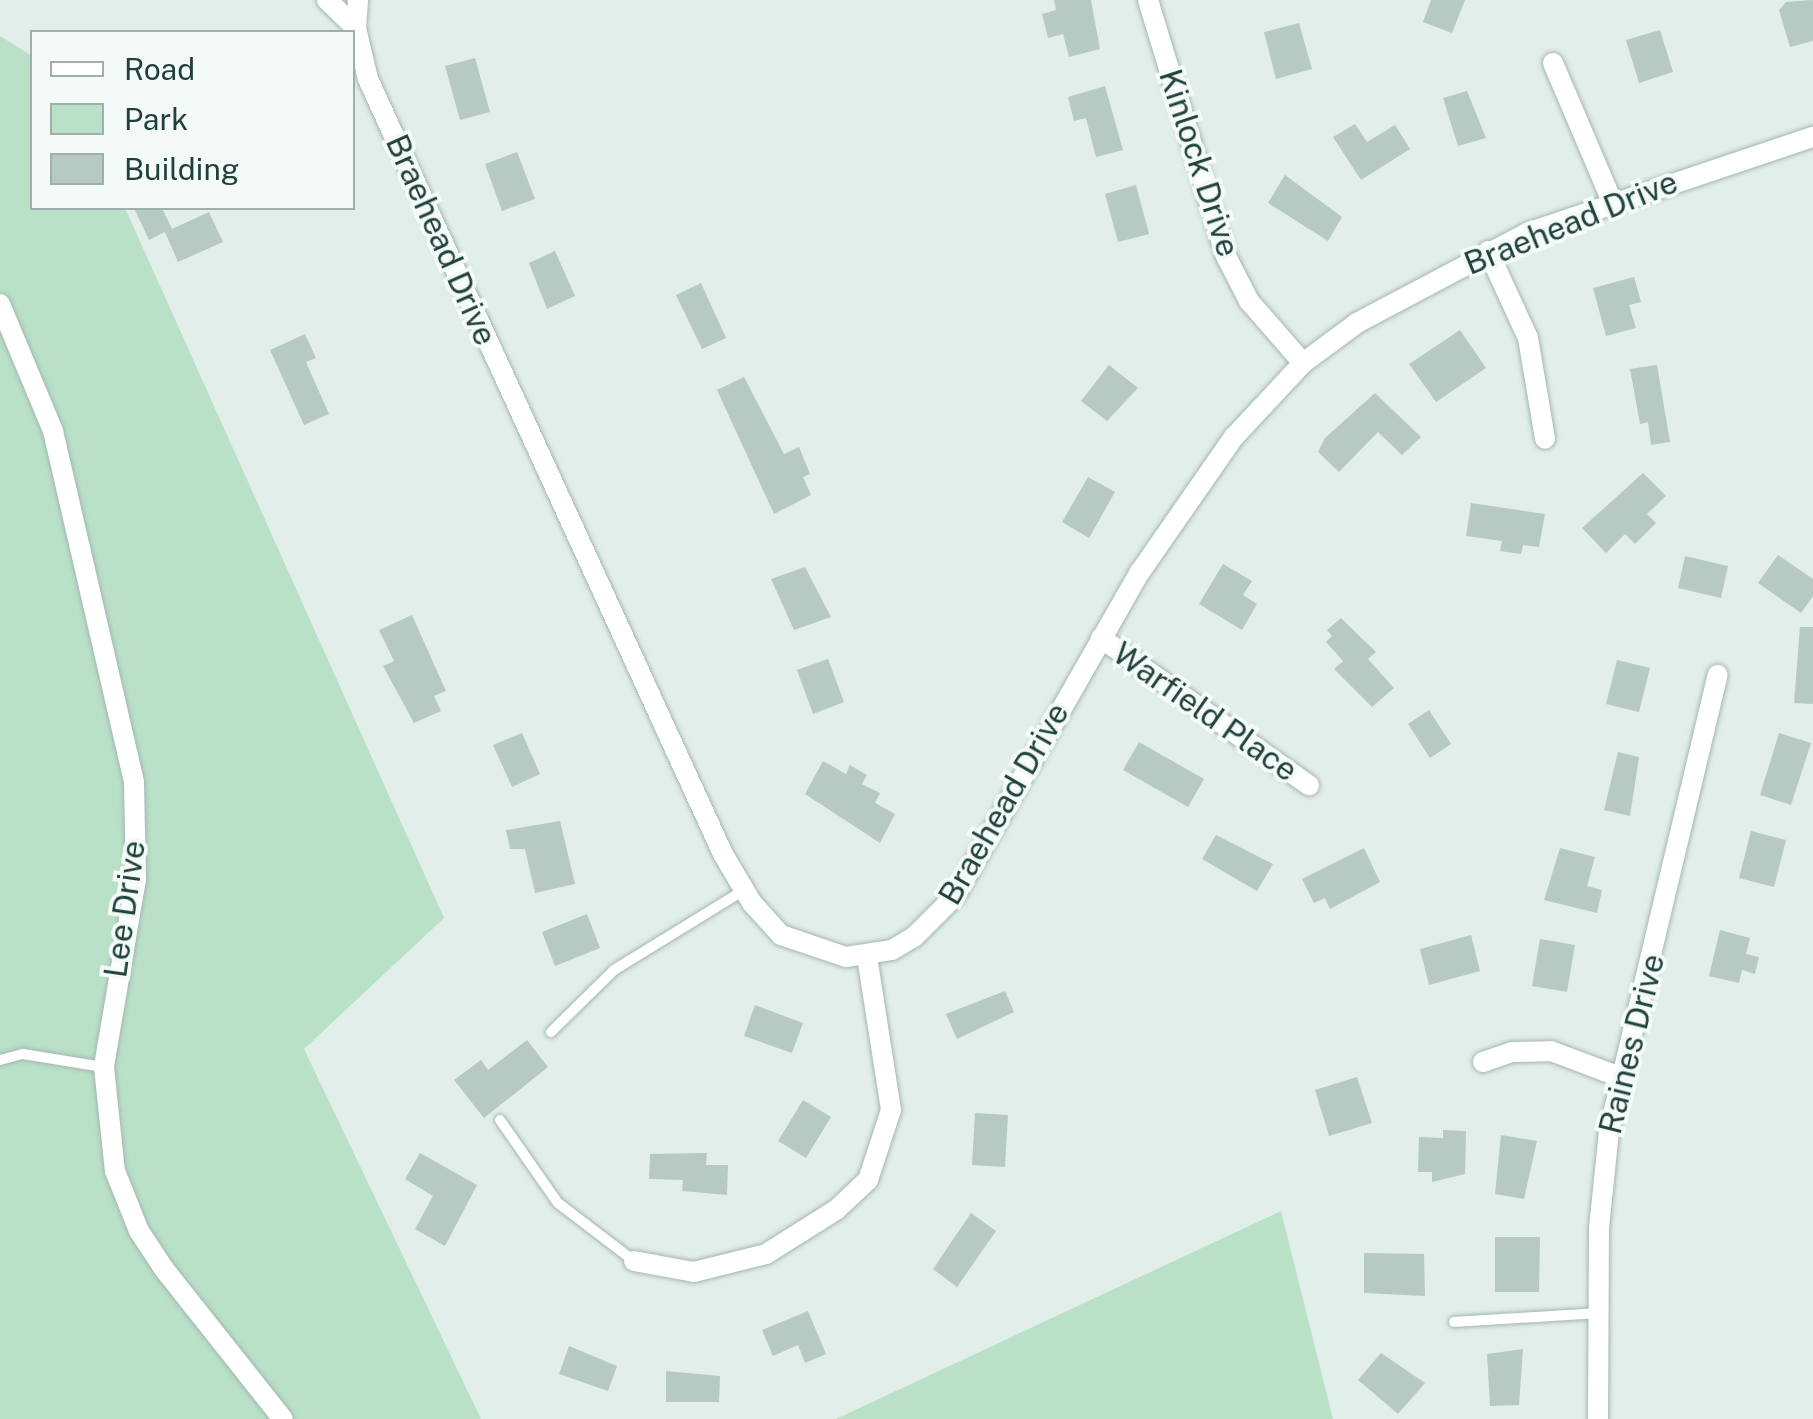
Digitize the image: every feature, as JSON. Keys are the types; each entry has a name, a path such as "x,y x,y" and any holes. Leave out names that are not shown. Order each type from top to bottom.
{"street":[{"path":"327,0 356,28"},
{"name":"Braehead Drive","path":"358,0 356,28 368,79 744,890 767,924 801,947 867,956 914,937 955,896 1101,638 1224,452 1303,363 1357,323 1488,251 1612,201 1813,137"},
{"name":"Kinlock Drive","path":"1148,0 1226,256 1248,301 1303,363"},
{"path":"1553,63 1612,201"},
{"path":"1488,251 1528,338 1545,438"},
{"name":"Lee Drive","path":"0,304 49,416 134,783 136,879 104,1067 108,1140 139,1231 191,1308 283,1419"},
{"name":"Warfield Place","path":"1101,638 1309,785"},
{"name":"Raines Drive","path":"1598,1419 1602,1185 1623,1078 1718,675"},
{"path":"634,1260 694,1272 766,1254 836,1210 868,1180 891,1110 867,956"},
{"path":"1483,1062 1512,1052 1551,1050 1623,1078"}],"lane":[{"path":"551,1032 614,970 744,890"},
{"path":"0,1060 24,1054 104,1067"},
{"path":"500,1120 558,1204 634,1260"},
{"path":"1454,1322 1601,1313"}],"green space":[{"path":"0,36 30,55 30,210 126,210 444,918 304,1049 481,1419 0,1419"},
{"path":"1281,1211 1333,1419 836,1419"}],"building":[{"path":"1054,0 1091,0 1100,49 1069,57 1063,34 1048,38 1042,14 1056,10"},
{"path":"1431,0 1465,0 1452,33 1423,22"},
{"path":"1813,0 1813,41 1790,47 1779,10 1786,2"},
{"path":"1299,23 1312,69 1276,79 1264,32"},
{"path":"1660,30 1673,72 1639,83 1626,40"},
{"path":"475,58 490,112 460,120 445,66"},
{"path":"1105,86 1123,150 1096,157 1086,118 1074,121 1068,97"},
{"path":"1467,91 1486,138 1458,146 1443,98"},
{"path":"1355,124 1367,142 1395,125 1410,149 1361,180 1333,137"},
{"path":"517,152 535,199 502,211 485,164"},
{"path":"1285,175 1342,217 1328,241 1268,203"},
{"path":"1136,185 1149,234 1118,242 1105,194"},
{"path":"135,210 163,210 172,229 209,212 223,242 178,262 165,232 149,240"},
{"path":"555,251 575,296 547,309 529,263"},
{"path":"1634,277 1641,302 1629,305 1636,328 1606,336 1593,288"},
{"path":"701,283 726,338 702,349 676,295"},
{"path":"1460,330 1486,368 1436,402 1409,364"},
{"path":"305,334 316,358 306,362 329,414 304,425 270,350"},
{"path":"1109,365 1138,388 1107,421 1081,401"},
{"path":"1657,365 1670,442 1651,445 1648,422 1640,424 1630,369"},
{"path":"744,377 784,454 799,447 810,474 803,477 811,495 774,514 717,390"},
{"path":"1375,393 1421,437 1402,455 1378,432 1339,472 1318,452 1325,438"},
{"path":"1643,473 1666,496 1647,514 1656,523 1635,544 1625,534 1606,553 1582,528"},
{"path":"1088,477 1115,492 1089,538 1062,522"},
{"path":"1471,503 1545,514 1539,547 1523,545 1521,554 1500,551 1502,541 1466,536"},
{"path":"1778,555 1813,579 1813,596 1801,613 1758,583"},
{"path":"1685,556 1728,566 1721,598 1678,588"},
{"path":"1223,564 1252,581 1243,595 1257,604 1242,630 1199,604"},
{"path":"805,567 831,617 794,630 771,579"},
{"path":"412,615 446,691 434,696 441,711 414,723 383,666 394,661 379,630"},
{"path":"1341,618 1376,652 1368,659 1394,688 1372,707 1334,669 1343,661 1326,642 1332,636 1327,630"},
{"path":"1800,627 1813,627 1813,704 1794,703"},
{"path":"828,659 844,702 813,714 797,670"},
{"path":"1617,660 1650,668 1639,712 1606,704"},
{"path":"1429,710 1451,744 1430,758 1408,724"},
{"path":"522,733 540,774 512,787 493,745"},
{"path":"1779,733 1811,743 1791,805 1760,795"},
{"path":"1139,742 1204,779 1188,807 1123,770"},
{"path":"1618,752 1639,757 1630,816 1604,810"},
{"path":"823,761 846,774 850,765 867,775 862,784 880,793 875,803 895,814 880,843 805,794"},
{"path":"560,821 575,884 535,893 525,849 510,849 506,830"},
{"path":"1751,831 1786,840 1774,887 1739,878"},
{"path":"1216,835 1273,864 1257,891 1202,859"},
{"path":"1364,848 1380,882 1330,909 1325,898 1314,903 1302,879"},
{"path":"1560,848 1595,857 1587,886 1602,890 1597,913 1544,900"},
{"path":"587,914 600,948 555,966 542,932"},
{"path":"1720,930 1750,938 1746,954 1759,957 1755,974 1742,970 1739,983 1709,976"},
{"path":"1471,935 1480,971 1429,985 1420,949"},
{"path":"1540,939 1575,945 1567,992 1532,986"},
{"path":"1005,991 1014,1012 957,1039 946,1014"},
{"path":"755,1005 803,1023 792,1053 744,1036"},
{"path":"527,1040 548,1067 484,1118 454,1080 481,1060 488,1070"},
{"path":"1357,1077 1372,1123 1329,1136 1315,1090"},
{"path":"803,1100 831,1117 806,1158 778,1141"},
{"path":"975,1113 1008,1115 1005,1167 972,1165"},
{"path":"1443,1130 1466,1131 1465,1174 1432,1182 1432,1172 1418,1172 1419,1137 1443,1138"},
{"path":"1501,1135 1537,1141 1524,1199 1495,1194"},
{"path":"420,1153 477,1185 445,1246 415,1229 433,1196 405,1179"},
{"path":"707,1153 706,1165 728,1165 727,1195 682,1191 683,1180 649,1179 650,1154"},
{"path":"971,1213 996,1231 957,1287 933,1269"},
{"path":"1495,1237 1540,1237 1539,1292 1495,1292"},
{"path":"1364,1253 1424,1254 1425,1296 1364,1293"},
{"path":"808,1311 826,1354 805,1363 798,1345 773,1356 762,1330"},
{"path":"569,1346 617,1366 608,1391 559,1374"},
{"path":"1523,1349 1519,1405 1490,1406 1487,1354"},
{"path":"1381,1353 1425,1383 1398,1414 1358,1380"},
{"path":"666,1371 720,1376 719,1402 666,1402"}]}
